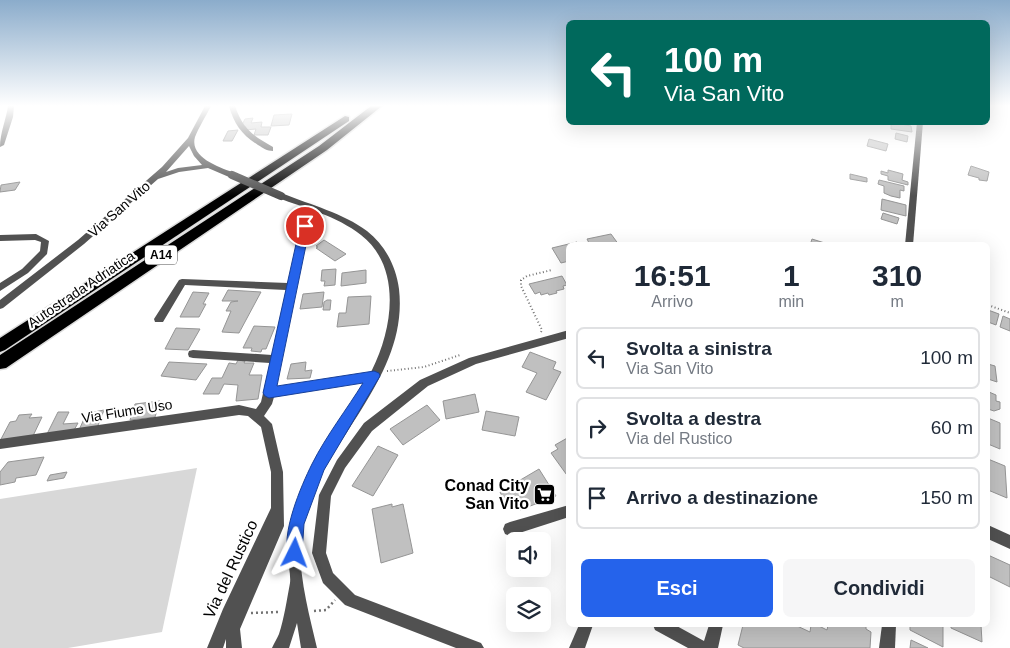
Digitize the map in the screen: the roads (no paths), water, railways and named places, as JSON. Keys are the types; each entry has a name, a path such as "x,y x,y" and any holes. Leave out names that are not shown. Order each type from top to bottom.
{"highway":[{"name":"Autostrada Adriatica","path":"0,346 206,213 319,136"},
{"name":"Autostrada Adriatica","path":"0,363 338,136"},
{"path":"323,148 346,136"}],"street":[{"path":"154,178 178,155 192,136"},
{"path":"250,136 270,150"},
{"path":"909,242 919,136"},
{"path":"191,139 192,151 198,159 209,166"},
{"name":"Via San Vito","path":"0,305 81,242 154,178 178,170 209,166 352,225 365,233 378,245 390,267 395,282 396,299 386,349 376,374 318,466 307,491 296,524 296,581 284,644 280,648"},
{"path":"258,416 266,404 269,393 305,226"},
{"path":"0,238 36,237 45,240 44,252 25,271 0,288"},
{"path":"159,319 182,282 292,286"},
{"path":"476,648 350,600 328,578 319,553 325,495 341,464 368,427 424,383 473,362 566,335"},
{"path":"193,354 276,359"},
{"path":"269,393 376,374"},
{"name":"Via Fiume Uso","path":"0,444 224,411 239,410 251,412 258,416"},
{"name":"Via del Rustico","path":"234,648 233,629 277,526 277,472 266,424 258,416"},
{"name":"Via del Rustico","path":"215,648 228,614 265,536 277,505"},
{"path":"510,529 566,513"},
{"path":"990,533 1010,542"},
{"name":"Via San Vito","path":"296,581 309,648"},
{"path":"578,648 585,627"},
{"path":"664,627 703,648"},
{"path":"710,648 715,627"},
{"path":"887,648 889,627"}],"place":[{"name":"Conad City San Vito","path":"545,494"}]}
